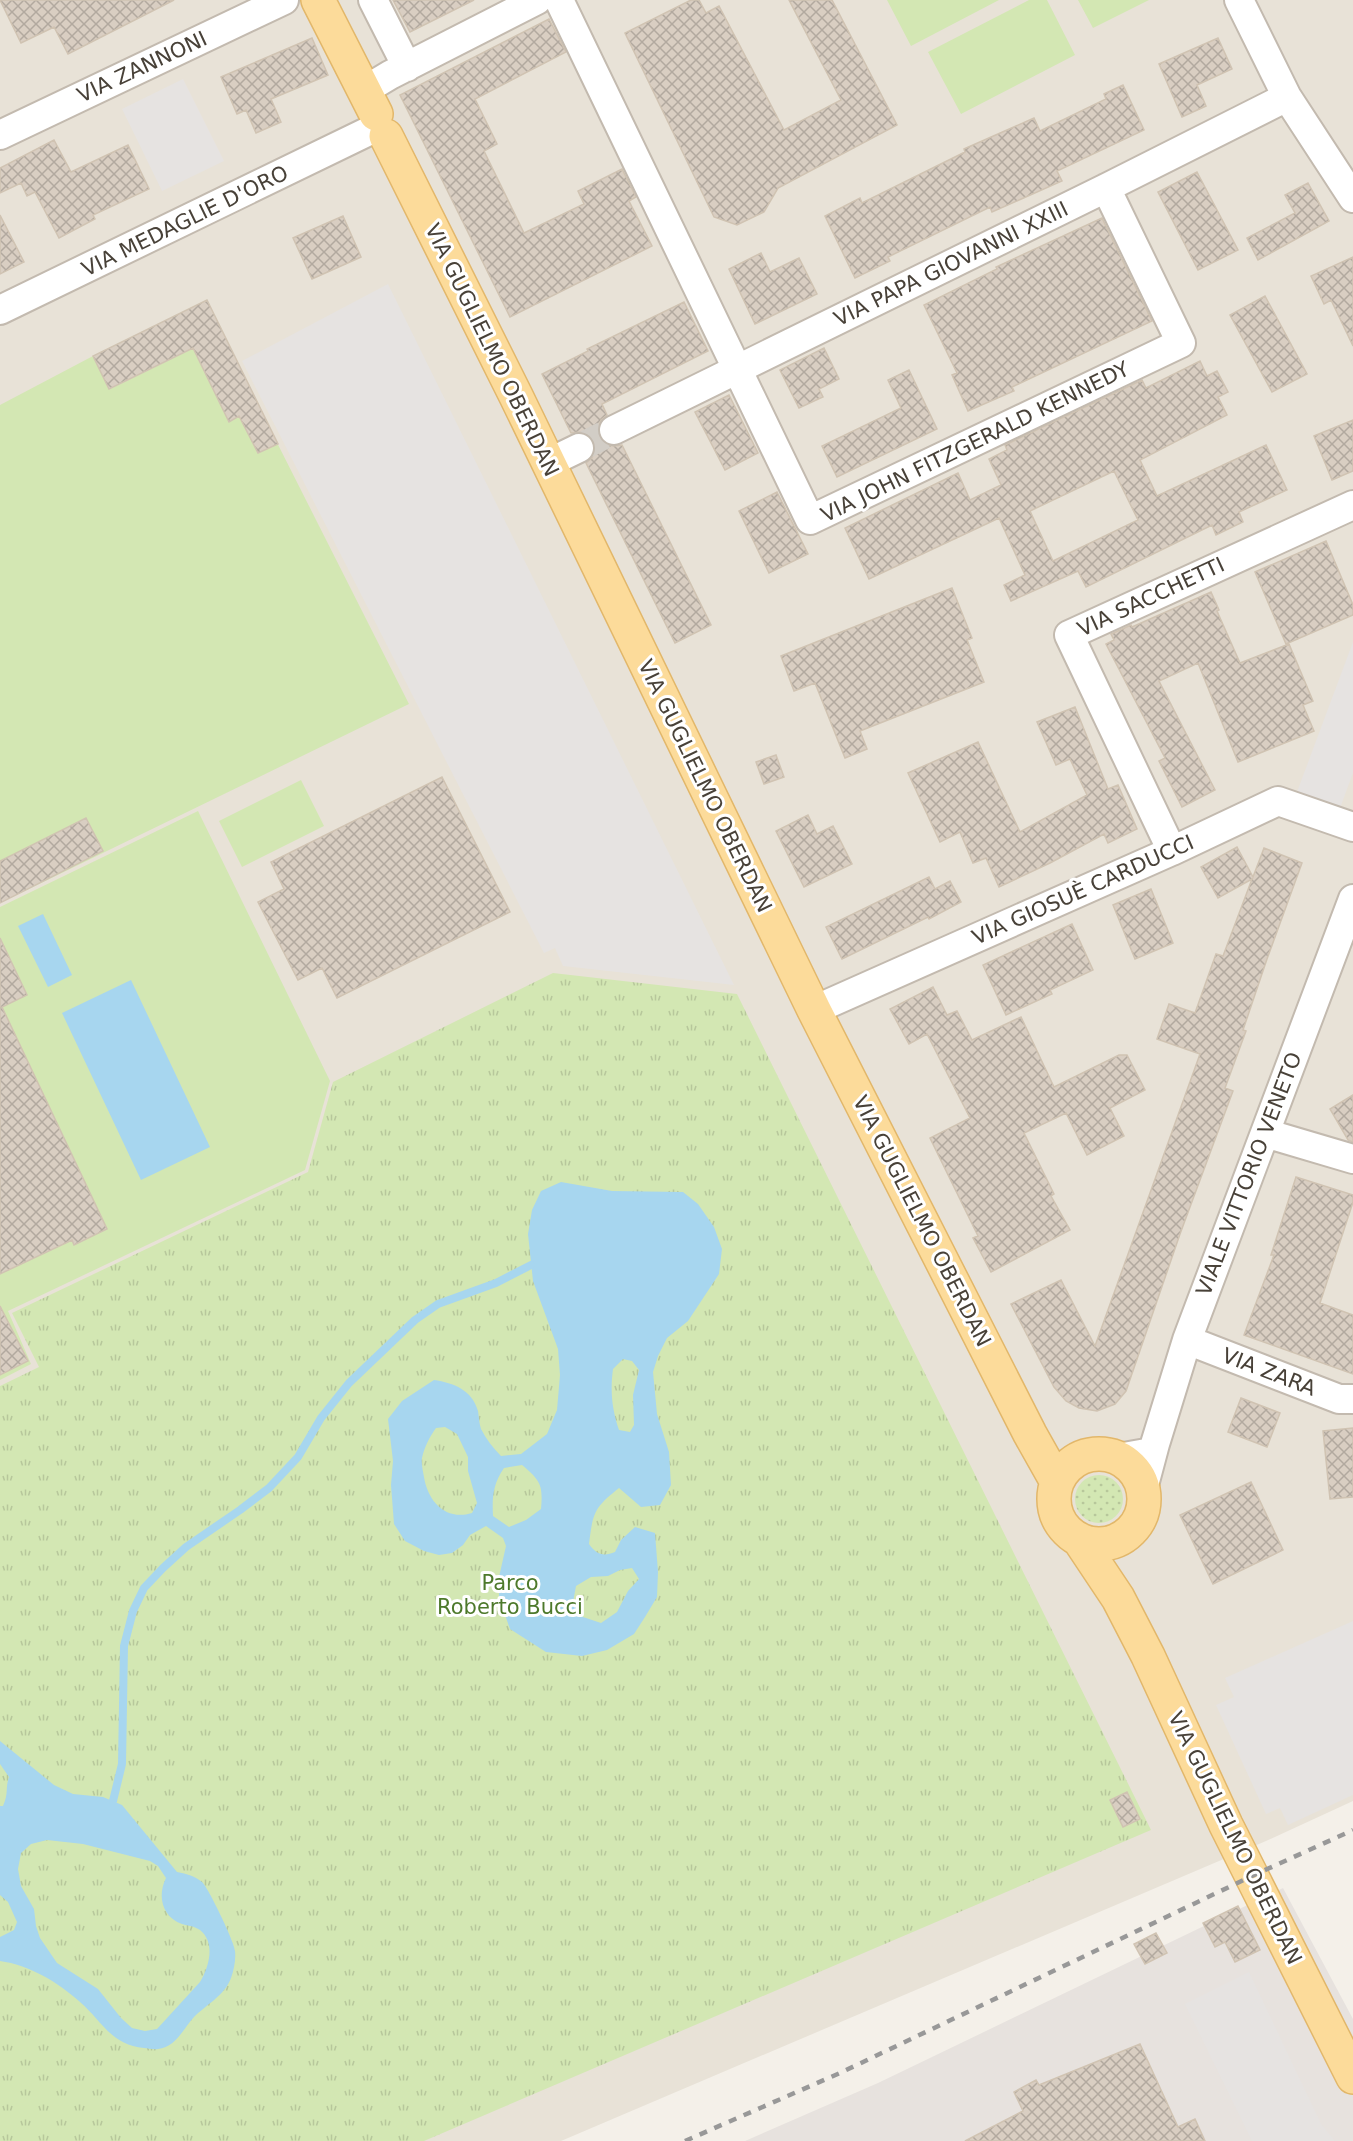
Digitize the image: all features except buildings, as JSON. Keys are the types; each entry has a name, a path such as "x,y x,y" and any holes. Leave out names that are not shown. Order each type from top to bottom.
{"main road":[{"name":"VIA GUGLIELMO OBERDAN","path":"318,0 374,118 548,462 814,1010 1030,1434 1066,1471 1054,1495 1055,1509 1064,1528 1080,1541 1118,1598 1226,1825 1353,2077"},
{"path":"1066,1471 1088,1455 1103,1454 1118,1458 1129,1466 1138,1476 1143,1489 1143,1509 1135,1527 1126,1536 1114,1542 1091,1544 1080,1541"},
{"name":"VIA GUGLIELMO OBERDAN","path":"1114,1542 1118,1598"}],"street":[{"name":"VIA ZANNONI","path":"0,135 284,0"},
{"path":"373,0 407,67"},
{"name":"VIA MEDAGLIE D'ORO","path":"0,310 374,118 407,67 537,0"},
{"name":"VIA JOHN FITZGERALD KENNEDY","path":"559,0 810,520 1181,343 1106,188"},
{"path":"1239,0 1287,97 1353,198"},
{"name":"VIA PAPA GIOVANNI XXIII","path":"614,430 1287,97"},
{"path":"548,462 579,448"},
{"name":"VIA SACCHETTI","path":"1172,851 1069,635 1353,505"},
{"name":"VIA GIOSUÈ CARDUCCI","path":"814,1010 1172,851 1278,801 1353,827"},
{"name":"VIALE VITTORIO VENETO","path":"1143,1489 1152,1452 1187,1340 1353,899"},
{"path":"1265,1134 1353,1159"},
{"name":"VIA ZARA","path":"1187,1340 1339,1399 1353,1399"},
{"path":"1118,1458 1152,1452"}],"shaded area":[{"path":"0,0 1353,0 1353,1801 1266,1841 561,2141 0,2141"},
{"path":"183,79 224,161 162,191 122,109"},
{"path":"388,284 734,985 563,966 555,948 544,953 242,361"},
{"path":"1353,642 1353,773 1340,808 1297,792"},
{"path":"1353,1621 1353,1795 1288,1825 1280,1808 1266,1814 1216,1705 1234,1697 1225,1678"},
{"path":"1283,1888 1353,2019 1353,2141 745,2141 878,2083"},
{"path":"1249,1972 1321,2124 1335,2141 1252,2141 1185,2004"}],"green space":[{"path":"887,0 999,0 911,46"},
{"path":"1029,0 1047,0 1075,55 961,114 928,52"},
{"path":"1078,0 1149,0 1093,28"},
{"path":"198,346 198,359 229,421 259,407 409,704 0,903 0,405 93,356 110,389"},
{"path":"301,780 324,826 242,867 219,821"},
{"path":"198,811 330,1081 305,1170 8,1311 31,1364 0,1380 0,907"},
{"name":"Parco Roberto Bucci","path":"553,973 737,994 1151,1830 424,2141 0,2141 0,1386 39,1367 12,1313 308,1172 333,1082"},
{"path":"1094,1475 1104,1475 1116,1482 1123,1494 1123,1504 1116,1516 1104,1523 1094,1523 1079,1512 1075,1504 1075,1494 1086,1479"}],"water":[{"path":"43,914 72,975 48,987 18,926"},
{"path":"131,980 210,1147 141,1180 62,1013"},
{"path":"561,1182 612,1191 683,1192 698,1204 714,1227 722,1249 719,1274 688,1321 667,1338 653,1372 657,1414 669,1452 671,1485 660,1505 641,1507 619,1488 600,1506 592,1525 589,1544 594,1550 603,1554 615,1552 621,1540 635,1527 655,1533 657,1597 634,1634 607,1650 582,1656 546,1652 510,1629 499,1598 499,1577 506,1546 503,1538 486,1526 470,1535 463,1545 452,1553 439,1555 424,1551 405,1541 394,1524 391,1485 393,1461 388,1419 402,1401 434,1380 448,1383 467,1393 478,1411 481,1429 501,1456 521,1454 547,1434 557,1410 560,1375 558,1349 533,1281 528,1234 532,1210 541,1191","holes":["623,1359 632,1361 639,1370 633,1395 634,1425 630,1432 619,1430 617,1423 613,1408 613,1369","445,1427 457,1434 468,1457 468,1471 477,1503 472,1513 463,1515 446,1512 434,1501 426,1486 423,1454 436,1428","522,1465 537,1480 542,1494 541,1509 526,1520 509,1527 493,1516 494,1491 504,1468","632,1568 639,1579 628,1591 617,1612 601,1623 583,1617 573,1602 576,1586 591,1577 608,1576 620,1570"]},
{"path":"0,1741 54,1785 73,1794 103,1797 122,1805 177,1872 194,1877 205,1886 234,1946 234,1968 224,1990 194,2017 170,2045 155,2049 123,2042 108,2031 80,2002 53,1981 22,1966 0,1961 0,1937 14,1930 17,1922 8,1902 0,1895 0,1806 3,1806 5,1801 9,1777 0,1764","holes":["47,1840 83,1844 150,1861 158,1866 166,1878 162,1892 166,1911 175,1921 200,1930 208,1942 208,1962 200,1982 157,2029 145,2031 132,2028 98,1989 57,1963 40,1938 34,1909 21,1886 18,1869 21,1853 31,1844"]}],"waterway":[{"path":"113,1801 122,1764 124,1646 133,1611 144,1588 186,1547 269,1488 298,1457 321,1418 349,1383 415,1320 438,1304 496,1283 531,1265"}],"tunnel":[{"path":"579,448 614,430"}],"railway":[{"path":"685,2141 840,2073 1353,1830"}]}
